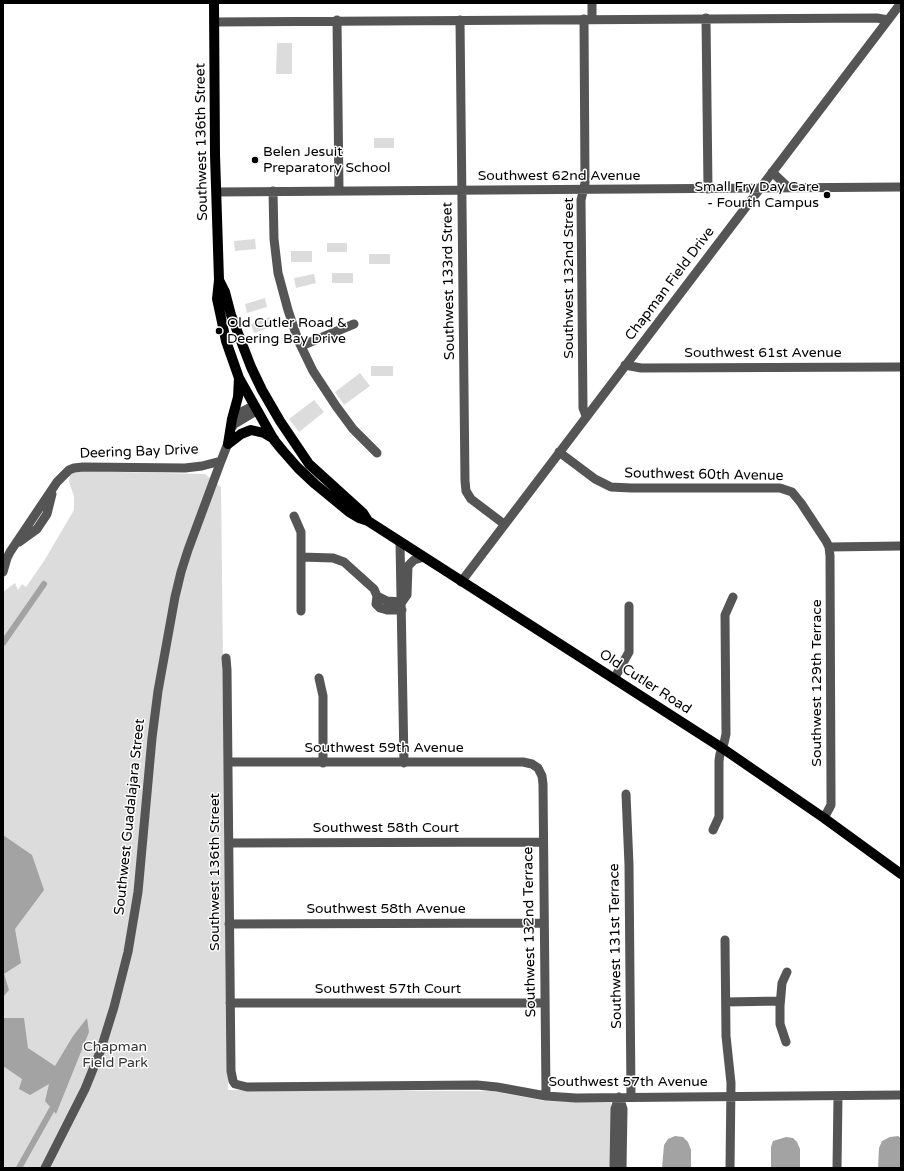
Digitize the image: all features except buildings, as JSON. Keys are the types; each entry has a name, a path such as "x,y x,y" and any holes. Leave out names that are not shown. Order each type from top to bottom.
{"main road":[{"name":"Southwest 136th Street","path":"214,3 219,280 217,290 226,341 239,378 255,407"},
{"name":"Southwest 136th Street","path":"219,280 225,292 230,314 251,367 267,401"},
{"path":"230,314 238,351 257,393 258,400 255,407 262,408 268,413 290,446 309,464"},
{"path":"228,444 232,418 238,397 239,378"},
{"name":"Old Cutler Road","path":"267,401 309,464 362,513 368,521"},
{"name":"Old Cutler Road","path":"255,407 274,440 298,468 325,493 354,515 368,521 722,748 824,818 901,874"},
{"path":"228,444 241,434 251,430 262,432 274,440"}],"street":[{"name":"Southwest 132nd Street","path":"586,416 583,408 582,384 581,200 585,183 588,19 592,3"},
{"name":"Chapman Field Drive","path":"461,582 901,3"},
{"path":"214,22 706,18 877,18 888,20"},
{"path":"706,18 708,189"},
{"path":"337,20 339,191"},
{"name":"Southwest 133rd Street","path":"460,20 466,487 468,495 471,499 504,524"},
{"path":"772,172 789,188"},
{"name":"Southwest 62nd Avenue","path":"217,192 901,187"},
{"path":"273,191 274,239 278,273 288,310 301,346 313,371 336,406 353,429 377,453"},
{"path":"301,346 354,324"},
{"name":"Southwest 61st Avenue","path":"625,365 641,368 901,367"},
{"path":"221,461 228,444 233,425 252,413 255,407"},
{"name":"Southwest 60th Avenue","path":"559,452 600,482 616,488 775,488 789,490 795,494 802,503 829,547"},
{"name":"Deering Bay Drive","path":"3,572 7,558 16,543 53,488 66,472 77,467 188,468 221,461"},
{"name":"Southwest Guadalajara Street","path":"45,1168 85,1089 100,1052 114,1007 128,952 138,892 152,738 158,691 181,572 221,461"},
{"path":"294,516 301,532 301,611"},
{"path":"400,542 404,763"},
{"path":"829,547 901,546"},
{"name":"Southwest 129th Terrace","path":"824,818 831,805 831,566 829,547"},
{"path":"407,573 405,565 411,549"},
{"path":"301,557 333,558 344,562 374,589 377,596 402,606"},
{"path":"402,606 407,595 408,566 412,561 424,557"},
{"path":"712,830 719,817 719,761 726,734 725,615 733,597"},
{"path":"614,679 629,652 629,606"},
{"name":"Southwest 136th Street","path":"226,658 231,1074 235,1084"},
{"path":"319,678 323,696 324,762"},
{"name":"Southwest 59th Avenue","path":"228,762 523,762 532,764 538,768"},
{"name":"Southwest 132nd Terrace","path":"538,768 541,772 543,784 546,1096"},
{"name":"Southwest 131st Terrace","path":"626,794 629,865 631,1097"},
{"name":"Southwest 58th Court","path":"229,842 543,842"},
{"name":"Southwest 58th Avenue","path":"229,924 544,923"},
{"path":"725,940 727,1043 731,1074 730,1168"},
{"path":"786,1042 780,1024 780,1001 782,983 787,972"},
{"path":"726,1002 780,1001"},
{"name":"Southwest 57th Court","path":"230,1003 545,1003"},
{"name":"Southwest 57th Avenue","path":"235,1084 247,1087 477,1085 546,1096 569,1098 901,1095"},
{"path":"837,1168 838,1096"},
{"path":"614,1168 615,1109 619,1097"},
{"path":"619,1097 623,1109 622,1168"}],"green space":[{"path":"277,43 292,43 292,74 276,74"},
{"path":"374,138 394,138 394,148 374,148"},
{"path":"255,239 256,249 235,251 234,241"},
{"path":"327,243 347,243 347,252 327,252"},
{"path":"291,251 312,251 312,262 291,262"},
{"path":"369,254 390,254 390,264 369,264"},
{"path":"332,273 353,273 353,283 332,283"},
{"path":"314,274 316,283 296,288 294,278"},
{"path":"265,298 267,307 247,313 245,304"},
{"path":"270,317 273,326 254,333 251,324"},
{"path":"371,366 393,366 393,376 371,376"},
{"path":"360,373 370,386 344,405 335,392"},
{"path":"314,400 324,412 299,432 289,419"},
{"name":"Chapman Field Park","path":"77,471 205,474 221,487 228,1090 492,1091 545,1101 611,1103 611,1168 3,1168 3,592 15,583 18,590 22,584 26,587 44,561 74,510 74,496 69,482 70,475"}],"shaded area":[{"path":"3,835 32,855 44,890 15,929 21,963 4,974 9,990 3,997"},
{"path":"3,1018 24,1018 28,1048 55,1066 73,1036 87,1018 89,1032 56,1114 45,1101 49,1084 30,1095 19,1089 22,1079 3,1066"},
{"path":"675,1136 683,1137 688,1142 691,1150 691,1168 662,1168 664,1145 668,1139"},
{"path":"898,1136 901,1138 901,1168 878,1168 879,1148 882,1141 890,1137"},
{"path":"786,1137 793,1138 797,1142 800,1149 800,1168 771,1168 771,1147 773,1141"}],"waterway":[{"path":"3,643 44,584"},
{"path":"19,1168 52,1109"}],"place":[{"name":"Belen Jesuit Preparatory School","path":"255,160"},
{"name":"Small Fry Day Care - Fourth Campus","path":"827,195"},
{"name":"Old Cutler Road & Deering Bay Drive","path":"219,331"}]}
